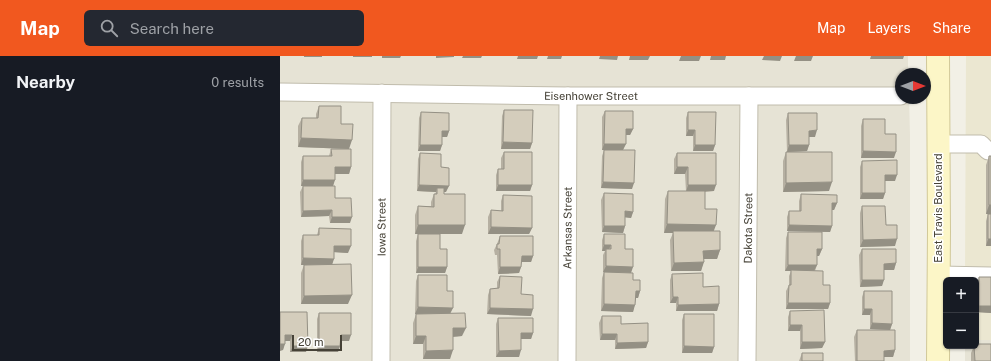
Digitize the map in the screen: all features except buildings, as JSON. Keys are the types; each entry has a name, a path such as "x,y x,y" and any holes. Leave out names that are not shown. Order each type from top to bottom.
{"main road":[{"name":"East Travis Boulevard","path":"938,56 932,96 938,144 938,361"}],"street":[{"name":"Eisenhower Street","path":"280,92 568,96 895,96"},
{"name":"Iowa Street","path":"381,361 382,93"},
{"name":"Arkansas Street","path":"567,361 568,96"},
{"name":"Dakota Street","path":"747,361 749,96"},
{"path":"938,144 981,144 988,151 991,151"},
{"path":"938,275 991,276"}],"shaded area":[{"path":"280,56 908,56 908,68 895,68 895,104 909,104 910,361 280,361"},
{"path":"966,56 991,56 991,340 979,340 979,277 965,277"},
{"path":"979,340 991,340 991,361 965,361 965,349 979,349"}]}
